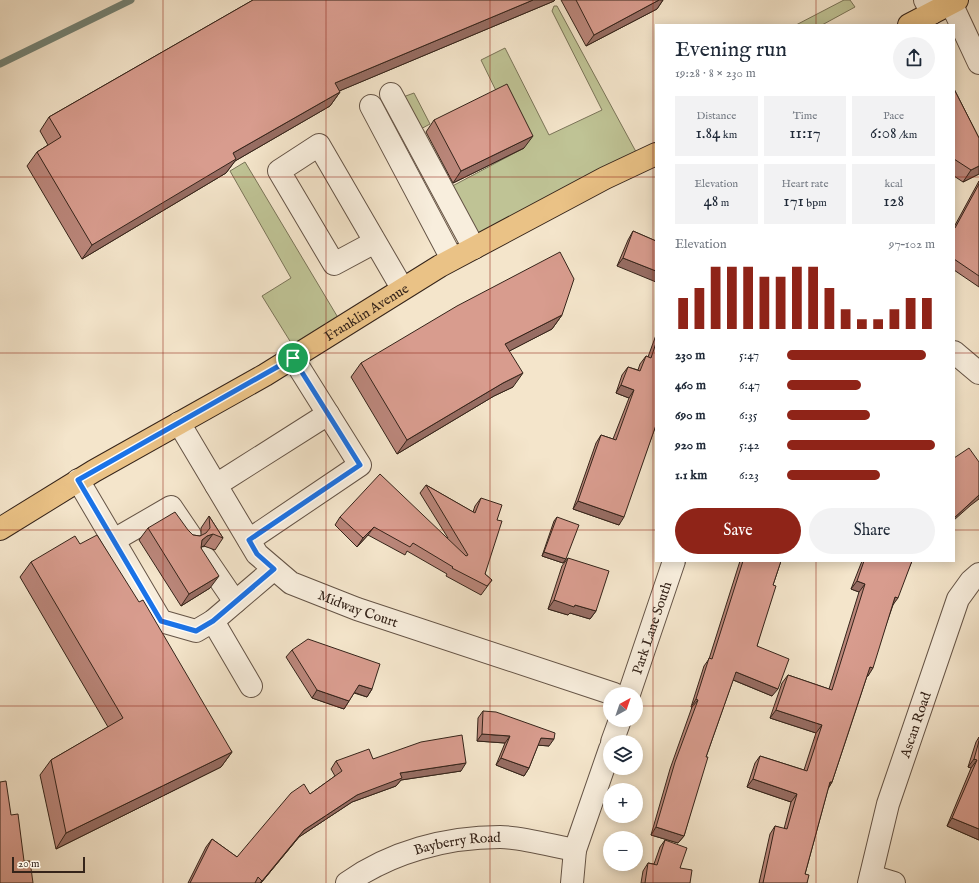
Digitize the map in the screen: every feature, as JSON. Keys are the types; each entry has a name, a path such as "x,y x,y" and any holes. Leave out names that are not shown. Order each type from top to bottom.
{"main road":[{"path":"911,24 941,4"},
{"name":"Franklin Avenue","path":"0,529 78,480 293,358 402,288 452,259 605,178 655,154"}],"street":[{"path":"941,4 955,24"},
{"path":"955,24 978,58"},
{"path":"391,94 474,248"},
{"path":"371,106 452,259"},
{"path":"375,242 334,264 279,171 319,145 402,288"},
{"path":"955,353 979,372"},
{"path":"249,540 360,465 293,358"},
{"path":"216,485 328,414"},
{"name":"Midway Court","path":"179,423 257,554 291,583 357,609 603,690"},
{"path":"78,480 161,621 196,631 213,621 274,569"},
{"path":"114,540 171,507 190,535"},
{"path":"205,558 235,602"},
{"name":"Park Lane South","path":"631,687 674,562"},
{"name":"Ascan Road","path":"870,879 888,804 958,599 971,581 979,574"},
{"path":"213,621 251,686"},
{"path":"572,883 575,850 603,769"},
{"name":"Bayberry Road","path":"347,883 364,871 420,847 459,840 501,837 575,850"},
{"path":"870,879 894,883"}],"green space":[{"path":"844,0 850,0 855,7 824,24 798,24"},
{"path":"554,6 557,6 641,161 474,248 443,191 524,148 481,60 505,48 549,135 602,110 552,11"},
{"path":"414,93 430,124 417,131 403,97"},
{"path":"245,162 343,326 298,354 262,296 291,278 230,171"}],"building":[{"path":"253,0 533,0 335,83 340,92 233,153 236,159 92,245 37,152 61,137 49,117"},
{"path":"576,0 659,0 594,35"},
{"path":"507,84 533,136 461,171 434,120"},
{"path":"955,91 979,138 979,166 971,170 955,160"},
{"path":"979,184 979,276 955,260 955,228"},
{"path":"633,231 655,241 655,271 623,258"},
{"path":"560,252 574,279 562,315 505,344 523,373 503,383 407,440 361,363 457,306"},
{"path":"655,346 655,428 624,517 578,501 601,435 616,440 634,390 621,385 628,367 640,371 646,356 651,358"},
{"path":"969,448 979,462 979,495 955,517 955,457"},
{"path":"380,474 466,556 468,555 426,485 475,513 481,498 502,505 497,520 502,521 485,574 492,580 487,586 452,568 453,567 413,543 410,547 374,527 363,538 340,517"},
{"path":"175,512 193,535 200,536 206,533 210,528 209,516 223,538 213,534 202,540 201,548 219,576 189,594 148,528"},
{"path":"557,517 579,525 566,559 544,552"},
{"path":"97,535 139,602 143,600 232,752 66,833 51,760 123,718 31,562 75,536 80,544"},
{"path":"568,558 609,571 596,611 575,605 574,607 554,600"},
{"path":"743,562 781,562 773,585 776,586 757,646 789,659 778,689 736,672 706,757 708,757 684,836 656,827 675,762 698,700 696,699 709,658 712,659"},
{"path":"864,562 912,562 898,598 895,597 873,668 870,667 832,782 830,782 805,874 809,875 807,883 763,883 775,826 787,829 797,794 753,779 760,756 807,771 822,725 776,710 788,675 832,690 865,584 857,581"},
{"path":"308,639 380,664 372,689 359,685 349,701 317,690 292,650"},
{"path":"483,711 496,712 555,733 554,739 541,738 529,768 501,758 510,736 482,734"},
{"path":"462,735 466,763 400,773 402,778 357,795 304,830 262,881 258,877 255,883 190,883 212,839 237,857 291,793 304,784 310,794 342,771 336,761 369,749 373,759 421,742"},
{"path":"979,741 979,829 952,818 977,760 974,759"},
{"path":"6,781 11,815 18,814 24,861 30,861 33,883 0,883 0,782"},
{"path":"665,840 687,848 680,868 692,870 690,883 645,883 648,863 657,865"}],"waterway":[{"path":"0,64 131,0"}],"route":[{"path":"293,358 360,465 249,540 257,554 274,569 213,621 196,631 161,621 78,480 293,358"}]}
